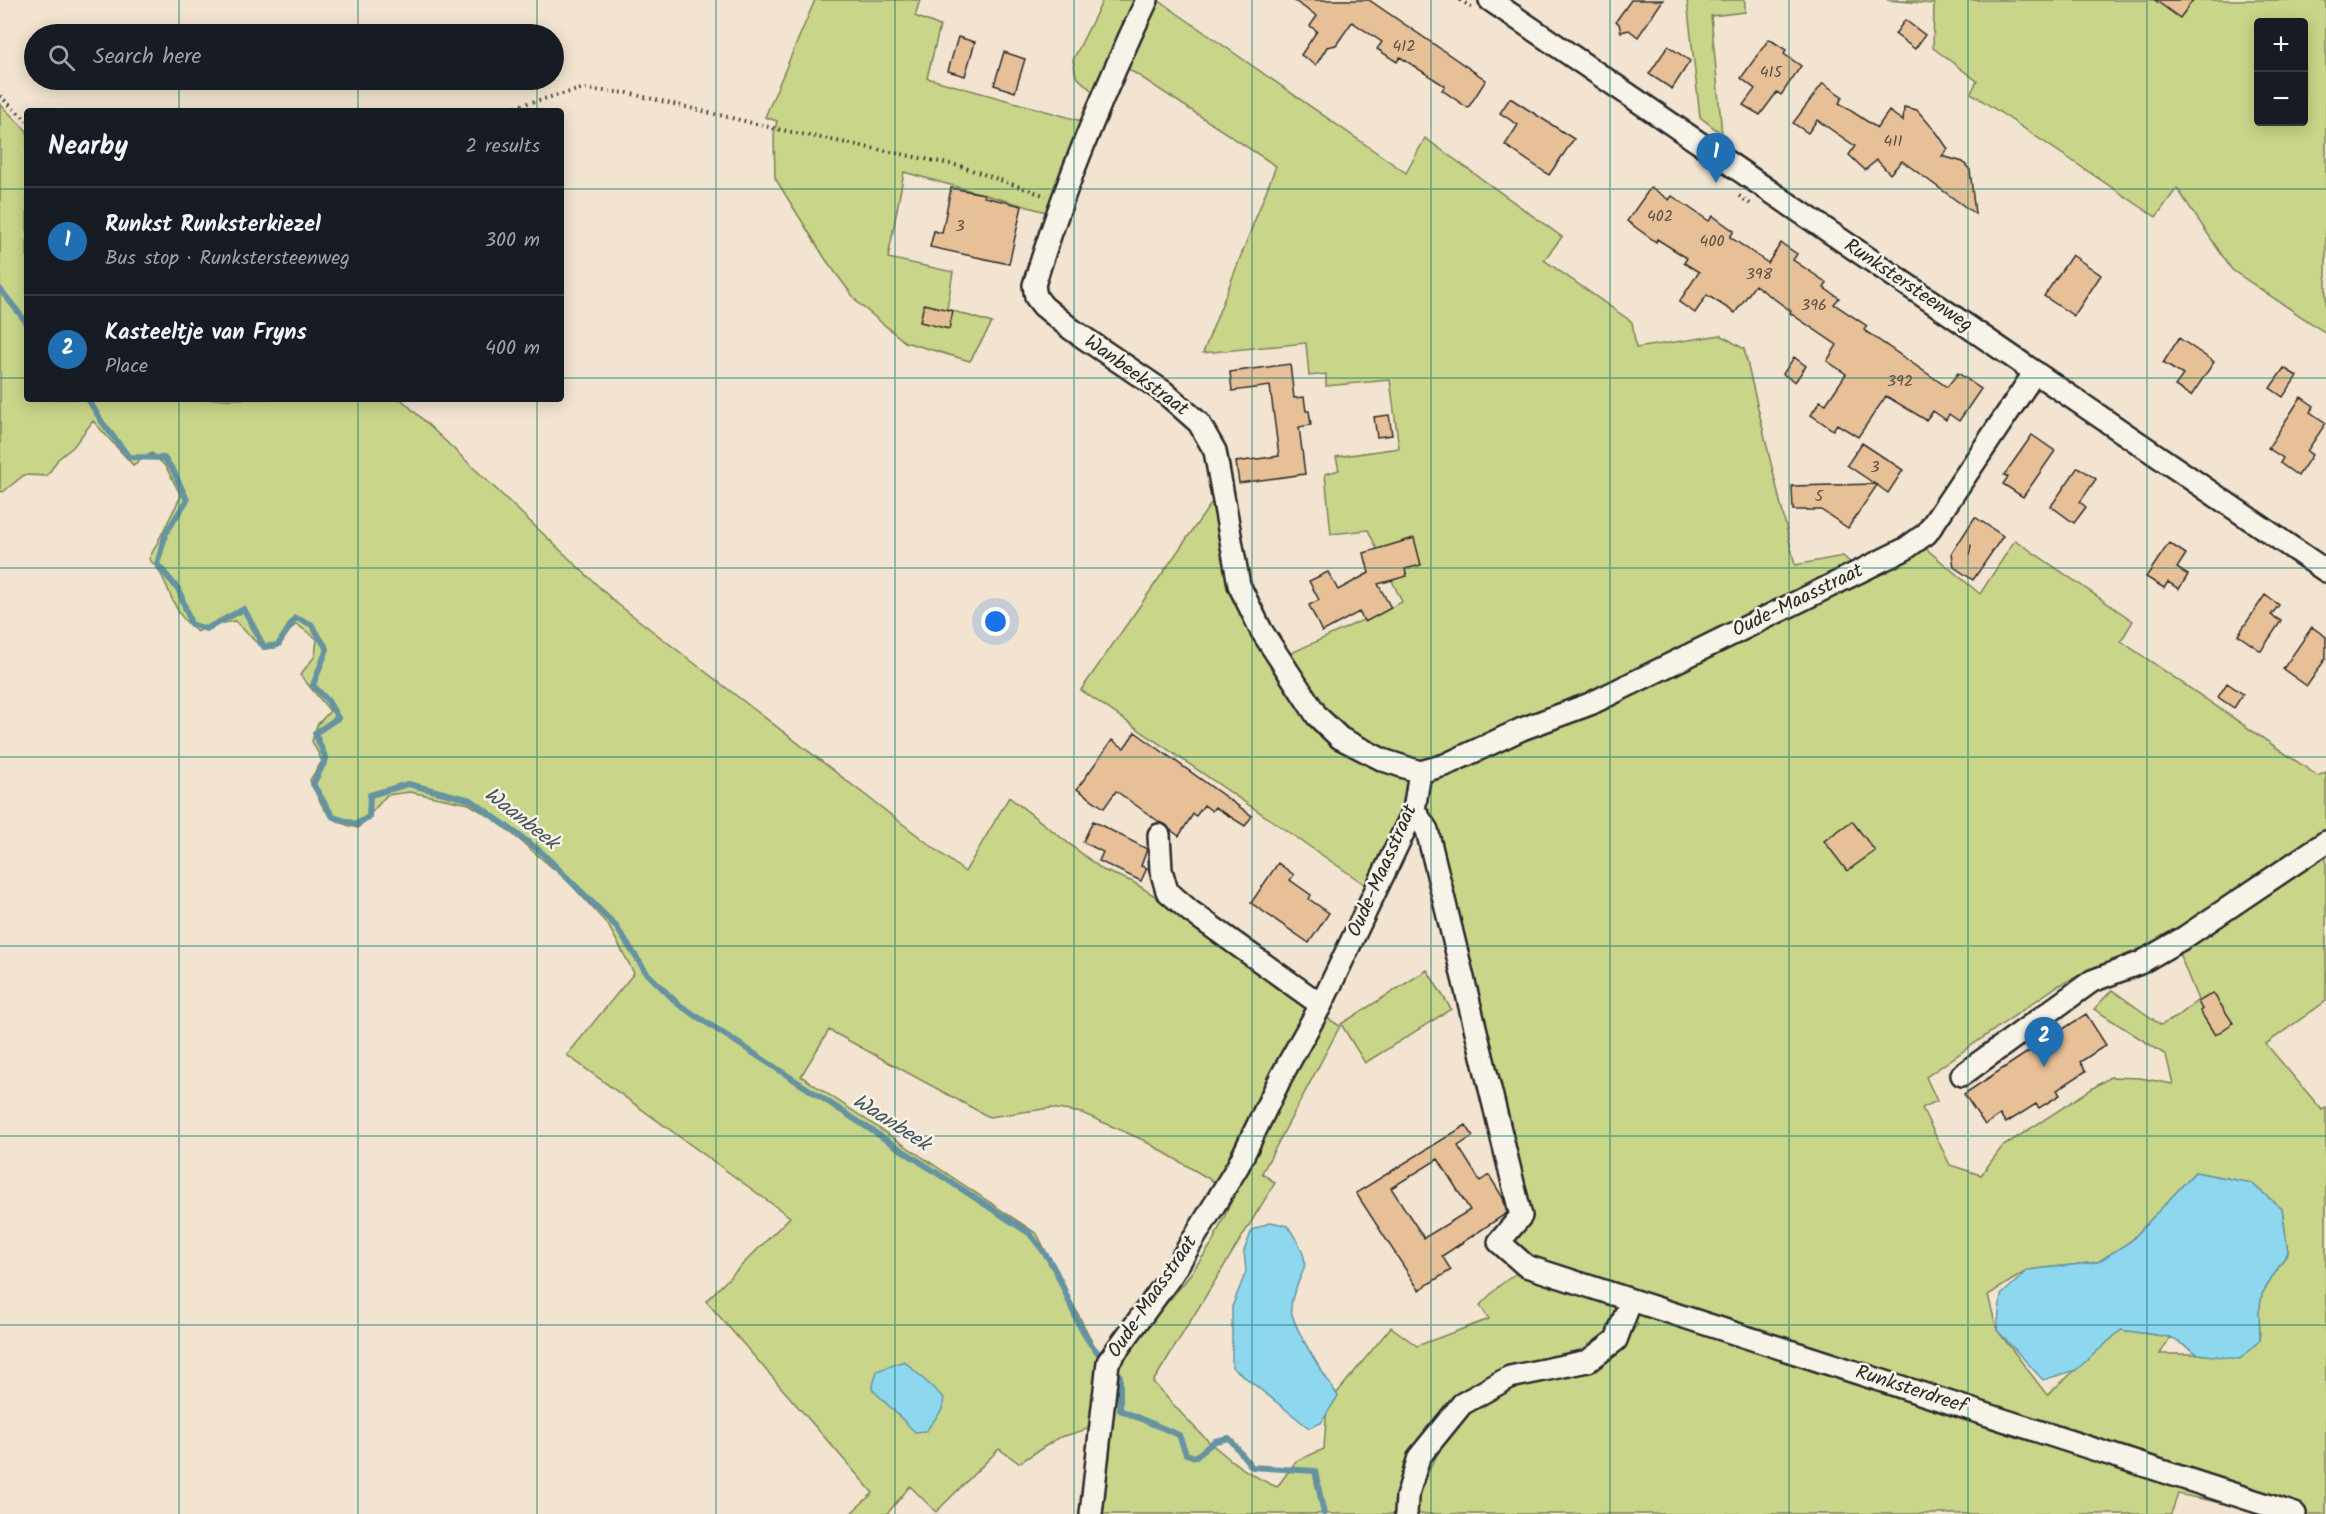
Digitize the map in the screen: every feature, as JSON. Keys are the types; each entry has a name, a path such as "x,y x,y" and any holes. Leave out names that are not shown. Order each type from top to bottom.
{"street":[{"name":"Wanbeekstraat","path":"1147,0 1128,39 1060,203 1034,285 1036,297 1043,306 1071,329 1164,392 1198,423 1215,451 1239,585 1261,630 1317,716 1340,738 1383,760 1420,772"},
{"name":"Runkstersteenweg","path":"1490,0 2326,571"},
{"name":"Oude-Maasstraat","path":"1091,1514 1108,1362 1171,1276 1238,1166 1281,1075 1321,1005 1414,810 1420,772 1445,765 1522,729 1590,704 1905,549 1927,533 2035,372"},
{"name":"Runksterdreef","path":"1414,810 1427,830 1521,1216 1499,1242 1526,1266 2295,1514"},
{"path":"1159,835 1161,870 1167,891 1190,911 1321,1005"},
{"path":"1962,1075 2092,981 2140,963 2185,937 2326,842"},
{"path":"1406,1514 1407,1497 1419,1457 1462,1404 1510,1377 1588,1361 1616,1340 1631,1300"}],"path":[{"path":"509,108 581,89 628,93 777,129 960,166 1049,197 1060,203"},
{"path":"0,96 24,119"}],"green space":[{"path":"815,0 920,0 915,16 940,26 927,78 1085,122 1046,212 904,172 888,258 953,272 947,309 992,323 970,361 905,342 858,303 826,260 775,178 774,134 777,121 765,117"},
{"path":"1103,0 1138,0 1103,82 1092,91 1076,76 1073,60"},
{"path":"1158,0 1406,173 1425,138 1562,237 1544,260 1632,322 1636,348 1721,335 1744,349 1795,565 1843,556 1867,577 1925,548 1980,594 2015,540 2133,621 2121,641 2318,776 2326,772 2326,1001 2266,1044 2322,1110 2326,1108 2326,1514 2276,1514 2178,1494 2171,1514 1414,1514 1429,1469 1464,1416 1498,1392 1581,1368 1611,1355 1638,1324 1625,1319 1617,1333 1591,1354 1550,1362 1476,1389 1440,1419 1409,1490 1403,1514 1099,1514 1117,1361 1184,1283 1211,1245 1235,1194 1143,1140 1082,1113 1051,1108 989,1117 829,1030 801,1076 1037,1234 1100,1357 1091,1428 1058,1438 1019,1463 999,1449 936,1512 910,1486 887,1514 850,1514 873,1493 706,1301 790,1217 567,1055 634,973 608,925 568,881 497,821 469,804 410,792 387,795 358,828 339,822 326,812 310,780 322,761 312,741 317,725 330,711 300,675 315,656 317,639 296,624 275,648 259,645 235,621 207,626 197,632 184,619 160,572 149,559 181,496 166,467 152,453 133,465 93,421 73,447 58,459 47,476 24,475 3,492 0,491 0,104 24,128 24,402 404,402 615,602 965,872 1009,797 1103,870 1133,882 1169,905 1295,998 1340,1026 1262,1173 1275,1183 1153,1382 1194,1427 1224,1455 1258,1478 1277,1487 1296,1461 1324,1449 1327,1405 1391,1327 1417,1346 1489,1319 1480,1305 1499,1286 1519,1271 1515,1239 1526,1221 1430,829 1417,823 1390,849 1370,888 1081,690 1215,498 1229,579 1242,608 1296,701 1325,736 1343,751 1389,773 1409,780 1429,783 1424,770 1376,751 1333,721 1310,695 1287,655 1402,602 1368,530 1331,534 1325,474 1339,470 1336,457 1399,448 1390,380 1326,386 1326,374 1309,376 1306,343 1203,353 1276,166 1127,68","holes":["2172,936 2198,1000 2177,1017 2161,1025 2112,990 2094,1009 2166,1055 2173,1084 2140,1078 2110,1077 2002,1147 1981,1175 1950,1165 1922,1108 1937,1101 1926,1077 2056,987 2098,966","2195,1172 2251,1183 2282,1209 2288,1252 2262,1294 2259,1312 2260,1340 2240,1358 2198,1354 2160,1354 2170,1337 2121,1330 2047,1395 1997,1330 1988,1295 2028,1270 2098,1262 2131,1241"]},
{"path":"1687,0 1745,0 1745,12 1711,16 1722,134 1700,117"},
{"path":"1887,0 2326,0 2326,333 2232,270 2177,188 2156,217 1971,93 1977,81 1933,48 1934,4"},
{"path":"1427,970 1451,1009 1365,1063 1341,1024"}],"water":[{"path":"2195,1172 2251,1183 2282,1209 2288,1252 2262,1294 2259,1312 2260,1340 2240,1359 2198,1354 2170,1337 2121,1330 2076,1370 2043,1380 1997,1330 2001,1295 2028,1270 2098,1262 2131,1241"},
{"path":"1271,1222 1288,1226 1302,1251 1305,1263 1292,1297 1292,1315 1310,1352 1338,1396 1321,1423 1309,1428 1232,1367 1232,1307 1246,1272 1244,1251 1252,1230"},
{"path":"904,1361 944,1398 942,1410 926,1431 915,1432 872,1389 877,1371"}],"building":[{"path":"1293,0 1369,0 1486,80 1468,108 1442,90 1445,86 1400,57 1397,62 1377,49 1382,42 1352,22 1336,45 1327,47 1316,65 1301,55 1317,31 1310,26 1317,16"},
{"path":"1631,0 1663,0 1638,37 1629,30 1621,32 1616,21"},
{"path":"2155,0 2193,0 2180,18"},
{"path":"1905,20 1925,35 1915,49 1895,34"},
{"path":"958,37 975,42 965,76 948,71"},
{"path":"1769,39 1786,50 1784,54 1801,66 1781,95 1777,92 1760,115 1743,105 1755,89 1741,78"},
{"path":"1668,46 1690,61 1672,89 1649,74"},
{"path":"1004,52 1025,59 1015,92 994,85"},
{"path":"1823,83 1843,97 1839,103 1877,128 1889,111 1903,121 1904,107 1917,110 1948,149 1942,156 1963,162 1970,170 1975,214 1902,161 1890,174 1877,160 1865,170 1849,155 1855,146 1817,120 1808,133 1793,123"},
{"path":"1510,98 1574,139 1549,175 1505,145 1518,125 1500,113"},
{"path":"1651,187 1669,200 1672,196 1709,221 1713,216 1734,231 1730,237 1768,263 1781,243 1797,254 1793,260 1827,283 1824,288 1839,298 1834,304 1867,326 1864,330 1947,387 1958,373 1981,389 1959,421 1949,414 1946,420 1933,411 1926,420 1886,396 1858,437 1837,424 1833,430 1811,415 1820,401 1826,404 1846,374 1827,361 1837,345 1790,313 1791,311 1755,285 1735,313 1707,295 1695,313 1679,302 1699,272 1684,263 1687,258 1657,239 1656,242 1627,221"},
{"path":"951,188 984,194 984,197 1022,206 1009,264 930,247 934,231 942,233"},
{"path":"2072,255 2101,275 2074,316 2044,296"},
{"path":"924,304 953,311 949,329 920,322"},
{"path":"2179,338 2214,362 2191,396 2175,386 2183,375 2163,363"},
{"path":"1794,357 1806,366 1795,382 1783,374"},
{"path":"1290,364 1294,398 1304,397 1311,425 1299,427 1305,474 1239,483 1236,462 1279,456 1270,386 1232,391 1230,372"},
{"path":"2284,368 2297,376 2283,397 2270,388"},
{"path":"2301,397 2314,406 2310,412 2326,423 2307,451 2312,455 2298,476 2280,463 2283,458 2268,448"},
{"path":"1389,415 1392,435 1377,437 1374,417"},
{"path":"2032,435 2055,451 2023,497 2003,484 2008,477 2004,475"},
{"path":"1862,443 1903,470 1888,493 1877,485 1848,528 1821,510 1793,510 1792,486 1875,484 1847,465"},
{"path":"2078,467 2096,479 2080,502 2086,507 2074,523 2051,506"},
{"path":"1975,517 2003,536 1973,580 1954,567 1952,553"},
{"path":"1414,538 1421,565 1405,569 1407,576 1378,584 1391,608 1365,622 1359,612 1322,632 1309,605 1319,600 1309,581 1328,572 1338,590 1369,573 1364,553"},
{"path":"2169,543 2186,554 2177,568 2188,575 2179,589 2168,582 2164,588 2146,577"},
{"path":"2265,595 2279,605 2271,615 2281,621 2261,651 2238,635"},
{"path":"2312,627 2326,637 2326,658 2307,686 2283,669"},
{"path":"2227,683 2243,694 2234,708 2218,697"},
{"path":"1135,732 1252,816 1245,826 1215,807 1212,811 1204,805 1196,816 1193,814 1179,836 1116,791 1104,808 1077,789 1112,740 1124,748"},
{"path":"1093,821 1147,849 1141,866 1147,868 1141,881 1099,861 1103,852 1083,842"},
{"path":"1852,821 1875,851 1847,871 1824,841"},
{"path":"1278,863 1294,875 1290,880 1311,895 1309,899 1329,913 1309,943 1251,903"},
{"path":"2213,993 2233,1023 2215,1035 2200,1011 2202,1009 2198,1002"},
{"path":"2086,1014 2106,1045 2080,1062 2086,1071 2057,1090 2060,1095 2039,1108 2036,1104 2006,1123 2000,1115 1985,1125 1964,1094"},
{"path":"1466,1125 1473,1136 1458,1146 1480,1181 1489,1175 1503,1198 1507,1213 1442,1256 1451,1270 1419,1290 1356,1193","holes":["1438,1159 1470,1210 1424,1238 1391,1188"]}],"waterway":[{"name":"Waanbeek","path":"0,289 24,319"},
{"name":"Waanbeek","path":"90,402 129,457 164,458 173,470 187,500 166,533 157,564 179,590 191,624 206,629 244,609 264,647 278,645 295,618 311,624 327,649 313,685 328,701 338,718 315,733 326,759 313,784 333,817 356,824 369,817 370,795 408,784 471,800 540,851 615,925 646,972 678,1004 1029,1233 1051,1263 1083,1333 1099,1354"},
{"name":"Waanbeek","path":"1113,1369 1120,1376 1120,1410 1179,1435 1186,1454 1195,1457 1215,1441 1229,1438 1252,1467 1315,1471 1324,1514"}],"place":[{"name":"Runkst Runksterkiezel","path":"1716,183"},
{"name":"Kasteeltje van Fryns","path":"2044,1067"}]}
